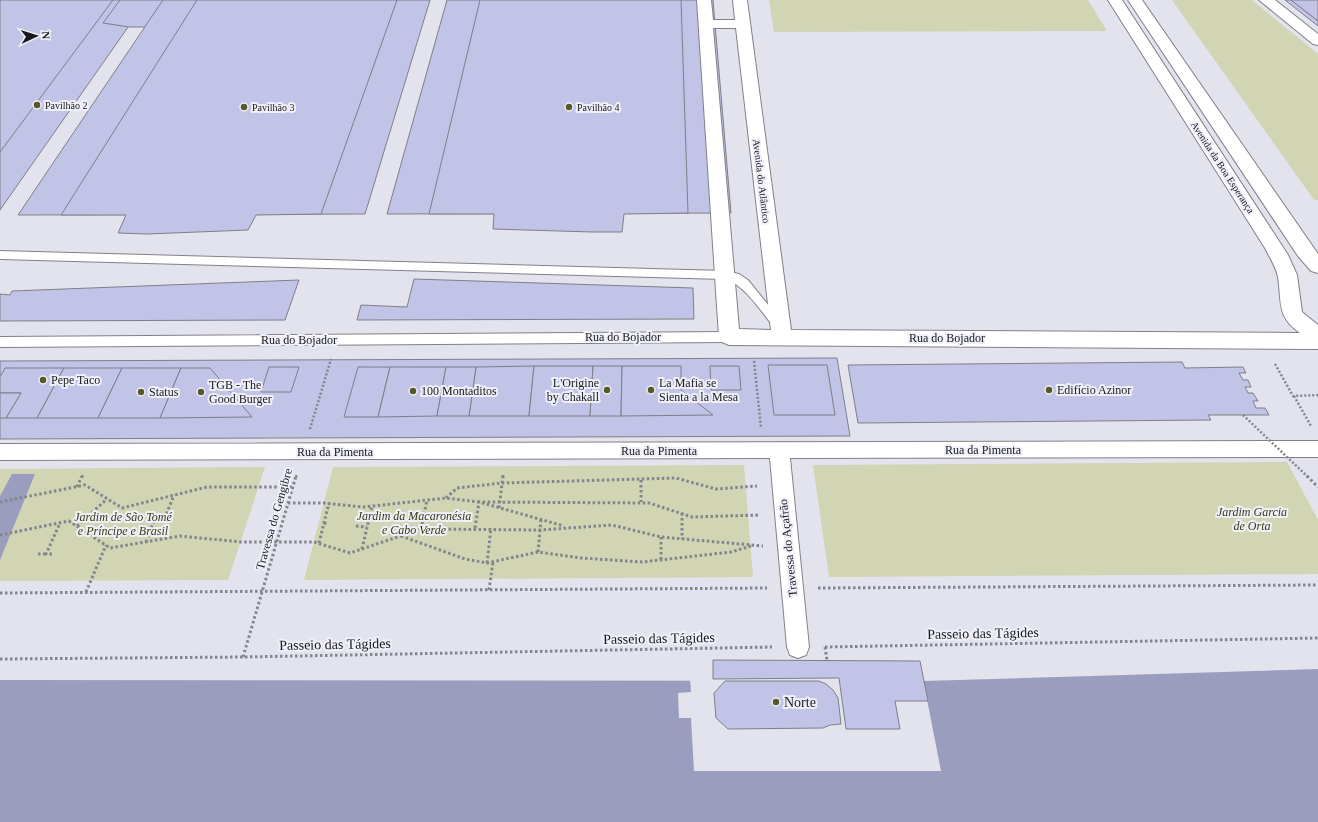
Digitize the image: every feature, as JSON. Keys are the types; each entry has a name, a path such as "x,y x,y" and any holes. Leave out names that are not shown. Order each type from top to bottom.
{"street":[{"path":"704,0 728,337"},
{"name":"Avenida do Atlântico","path":"740,0 781,333"},
{"name":"Avenida da Boa Esperança","path":"1115,0 1274,247 1284,265 1288,279 1289,306"},
{"name":"Avenida da Boa Esperança","path":"1135,0 1305,251 1318,266"},
{"path":"1266,0 1318,41"},
{"path":"705,24 743,24"},
{"path":"1289,306 1291,313 1298,321 1318,334"},
{"path":"1245,339 1274,332 1283,323 1289,306"},
{"name":"Rua do Bojador","path":"728,337 781,333 1245,339"},
{"path":"1245,339 1318,341"},
{"name":"Rua da Pimenta","path":"0,452 506,452 772,450 1316,441"},
{"name":"Travessa do Açafrão","path":"772,450 781,486 793,588 798,647"}],"lane":[{"path":"0,255 724,275 735,277 744,283 781,333"},
{"name":"Rua do Bojador","path":"0,342 728,337"}],"path":[{"name":"Travessa do Gengibre","path":"243,657 336,339"},
{"path":"760,361 753,361 772,450"},
{"path":"1294,396 1316,441"},
{"path":"1243,415 1318,488"},
{"path":"499,508 506,452"},
{"path":"77,487 84,471"},
{"path":"446,498 457,488 502,483 676,478 716,489 746,486"},
{"path":"641,480 641,502"},
{"path":"0,502 86,485 122,508 207,487 293,487"},
{"path":"146,542 156,515 166,515 174,495"},
{"path":"288,503 329,503 364,507 446,498 479,502 641,502 692,516 748,515"},
{"path":"77,526 107,499"},
{"path":"421,529 427,500"},
{"path":"479,502 566,526"},
{"path":"475,528 479,502"},
{"path":"319,543 329,503"},
{"path":"362,549 372,506"},
{"path":"682,513 682,539"},
{"path":"538,552 541,519"},
{"path":"0,535 69,521 110,548 180,536 241,542 314,542 350,553 400,536 421,529 491,528 540,530 566,526 612,525 661,537 751,546 731,552 642,562 581,558 538,552 487,563 464,559 400,536"},
{"path":"46,554 60,523"},
{"path":"324,523 328,524"},
{"path":"356,526 367,527"},
{"path":"487,563 491,528"},
{"path":"661,537 661,560"},
{"path":"86,592 106,545"},
{"path":"38,554 52,554"},
{"path":"489,590 493,562"},
{"path":"0,593 1318,585"},
{"name":"Passeio das Tágides","path":"0,659 243,657 1318,638"},
{"path":"825,647 827,660"}],"green space":[{"path":"769,0 1088,0 1107,31 774,32"},
{"path":"1172,0 1252,0 1318,54 1318,200 1314,200"},
{"name":"Jardim Garcia de Orta","path":"1287,462 1318,520 1318,574 829,577 813,465"},
{"name":"Jardim da Macaronésia e Cabo Verde","path":"744,465 753,577 304,580 333,467"},
{"name":"Jardim de São Tomé e Príncipe e Brasil","path":"265,467 228,580 0,581 0,469"}],"water":[{"path":"12,474 35,474 0,560 0,496"},
{"path":"1318,669 1318,822 0,822 0,680 924,681"}],"pier":[{"path":"690,679 923,679 941,771 694,771 691,718 679,718 678,693 691,692"}],"building":[{"name":"Pavilhão 2","path":"0,0 147,0 0,210"},
{"path":"0,0 113,0 0,152"},
{"path":"120,0 190,0 173,27 129,27 103,23"},
{"name":"Pavilhão 3","path":"163,0 430,0 365,214 18,215"},
{"name":"Pavilhão 3","path":"197,0 397,0 321,214 256,215 248,230 147,234 118,233 126,215 61,215"},
{"name":"Pavilhão 4","path":"447,0 713,0 731,213 387,214"},
{"name":"Pavilhão 4","path":"480,0 681,0 688,213 624,214 622,232 493,229 494,214 429,214"},
{"path":"1285,0 1291,0 1318,21 1318,26"},
{"path":"1291,0 1318,0 1318,21"},
{"path":"414,279 693,288 694,319 357,320 361,305 407,307"},
{"path":"299,280 285,320 0,321 0,294 10,295 12,291"},
{"path":"837,358 850,436 0,439 0,361"},
{"name":"Edifício Azinor","path":"1182,362 1185,368 1243,367 1246,373 1239,373 1243,380 1248,380 1251,387 1245,387 1248,393 1253,393 1258,401 1253,401 1256,408 1265,408 1269,415 1208,415 1211,420 858,423 848,365"},
{"path":"768,365 827,365 835,415 774,415"},
{"path":"534,366 529,416 469,416 476,367"},
{"path":"534,366 593,366 590,416 529,416"},
{"path":"593,366 622,366 621,416 590,416"},
{"path":"622,366 681,366 681,390 713,415 621,416"},
{"path":"710,366 739,366 741,390 711,390"},
{"path":"269,367 299,367 291,392 261,392"},
{"path":"358,367 390,367 378,417 344,417"},
{"path":"390,367 446,367 437,416 378,417"},
{"path":"446,367 476,367 469,416 437,416"},
{"path":"5,368 64,368 37,418 6,418 21,393 0,393 0,377"},
{"path":"64,368 122,368 98,418 37,418"},
{"path":"122,368 181,368 160,418 98,418"},
{"path":"181,368 210,368 252,417 160,418"},
{"path":"0,393 21,393 6,418 0,418"},
{"path":"713,660 920,661 928,701 895,701 900,729 846,729 839,678 713,679"},
{"name":"Norte","path":"725,681 819,681 826,684 833,690 838,698 841,724 830,725 823,728 728,729 716,718 714,693"}],"place":[{"name":"Pavilhão 2","path":"37,105"},
{"name":"Pavilhão 3","path":"244,107"},
{"name":"Pavilhão 4","path":"569,107"},
{"name":"Pepe Taco","path":"43,380"},
{"name":"L'Origine by Chakall","path":"607,390"},
{"name":"La Mafia se Sienta a la Mesa","path":"651,390"},
{"name":"Edifício Azinor","path":"1049,390"},
{"name":"100 Montaditos","path":"413,391"},
{"name":"Status","path":"141,392"},
{"name":"TGB - The Good Burger","path":"201,392"},
{"name":"Norte","path":"776,702"}]}
